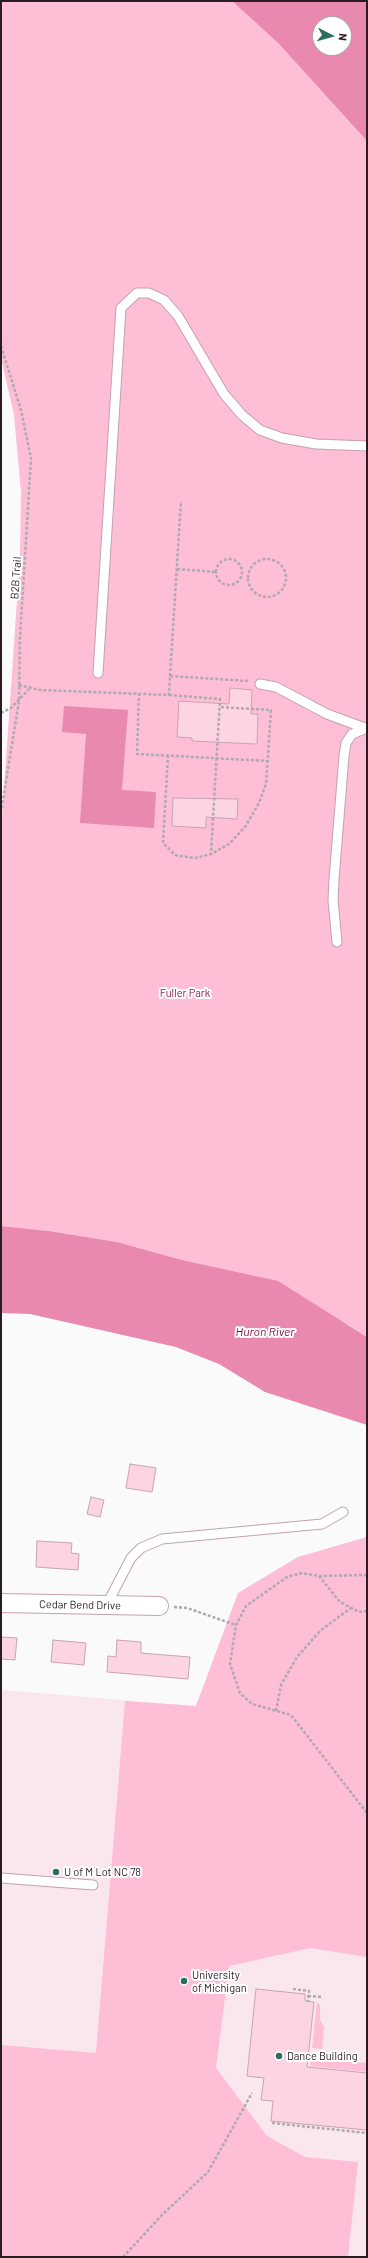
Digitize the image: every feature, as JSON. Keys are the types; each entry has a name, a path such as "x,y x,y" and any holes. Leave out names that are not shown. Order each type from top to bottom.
{"street":[{"name":"Cedar Bend Drive","path":"1,1603 159,1606"}],"lane":[{"path":"98,673 120,308 137,293 149,293 164,300 178,316 224,394 242,415 260,430 282,438 316,444 367,446"},
{"path":"260,684 276,687 327,714 366,728"},
{"path":"337,942 334,886 344,756 346,743 352,734 366,728"},
{"path":"106,1606 131,1558 141,1548 162,1539 322,1524 343,1512"},
{"path":"1,1878 93,1885"}],"path":[{"name":"B2B Trail","path":"1,346 21,410 31,458 19,701 1,812"},
{"path":"169,695 181,500"},
{"path":"269,558 276,560 282,565 287,580 280,593 273,597 265,598 252,590 247,576 255,563 269,558"},
{"path":"232,560 240,565 242,576 236,584 226,585 218,579 216,572 218,565 222,561 232,560"},
{"path":"177,569 216,572"},
{"path":"242,576 247,576"},
{"path":"170,676 251,681 251,684 260,684"},
{"path":"19,685 30,689 139,693 220,699 211,854"},
{"path":"1,713 11,708 30,689"},
{"path":"139,693 137,754 268,761"},
{"path":"168,755 162,843 175,855 195,858 211,854 229,844 245,827 259,803 266,784 271,710 219,707"},
{"path":"367,1575 319,1576 302,1573 287,1577 246,1606 236,1625 230,1664 240,1693 252,1704 291,1715 367,1813"},
{"path":"319,1576 340,1602 359,1612 367,1611"},
{"path":"159,1606 187,1608 236,1625"},
{"path":"276,1711 281,1685 297,1657 321,1630 351,1608"},
{"path":"293,1989 309,1990 308,2002"},
{"path":"308,1996 323,1997"},
{"path":"123,2257 162,2215 208,2172 252,2093"},
{"path":"272,2123 367,2133"}],"shaded area":[{"name":"University of Michigan","path":"367,1537 367,2257 1,2257 1,1690 196,1706 238,1593 298,1557"}],"green space":[{"name":"Fuller Park","path":"1,1 232,1 278,43 367,141 367,1337 349,1325 186,1261 117,1242 49,1231 1,1226 1,832 20,557 21,492 14,415 1,358"},
{"name":"University of Michigan","path":"367,1537 367,1957 310,1948 229,1966 216,2068 267,2136 305,2157 358,2162 348,2257 1,2257 1,2045 96,2053 125,1701 196,1706 238,1593 298,1557"},
{"path":"317,2002 320,2005 320,2020 324,2027 322,2049 312,2048"},
{"path":"311,2060 367,2063 367,2072 310,2066"}],"water":[{"path":"232,1 364,1 367,4 367,141 278,43"},
{"path":"64,706 128,710 122,790 156,792 154,828 80,823 86,734 62,732"},
{"name":"Huron River","path":"1,1226 49,1231 117,1242 186,1261 278,1281 367,1337 367,1425 265,1392 219,1364 176,1347 30,1314 1,1313"}],"building":[{"path":"230,688 252,690 251,714 258,714 257,744 192,741 192,738 177,737 179,701 229,704"},
{"path":"173,798 238,799 237,819 206,817 206,828 172,826"},
{"path":"130,1464 156,1468 152,1492 126,1488"},
{"path":"91,1497 104,1500 100,1517 87,1514"},
{"path":"37,1541 72,1543 71,1553 79,1554 78,1570 36,1567"},
{"path":"1,1637 17,1638 15,1660 1,1659"},
{"path":"53,1640 86,1643 84,1665 51,1662"},
{"path":"117,1640 141,1642 141,1653 190,1657 188,1679 107,1672 108,1656 116,1657"},
{"name":"Dance Building","path":"256,1989 305,1994 305,2001 314,2002 307,2067 367,2073 367,2130 271,2121 273,2101 261,2100 264,2078 247,2076"}],"place":[{"name":"U of M Lot NC 78","path":"56,1872"},
{"name":"University of Michigan","path":"184,1981"},
{"name":"Dance Building","path":"279,2056"}]}
